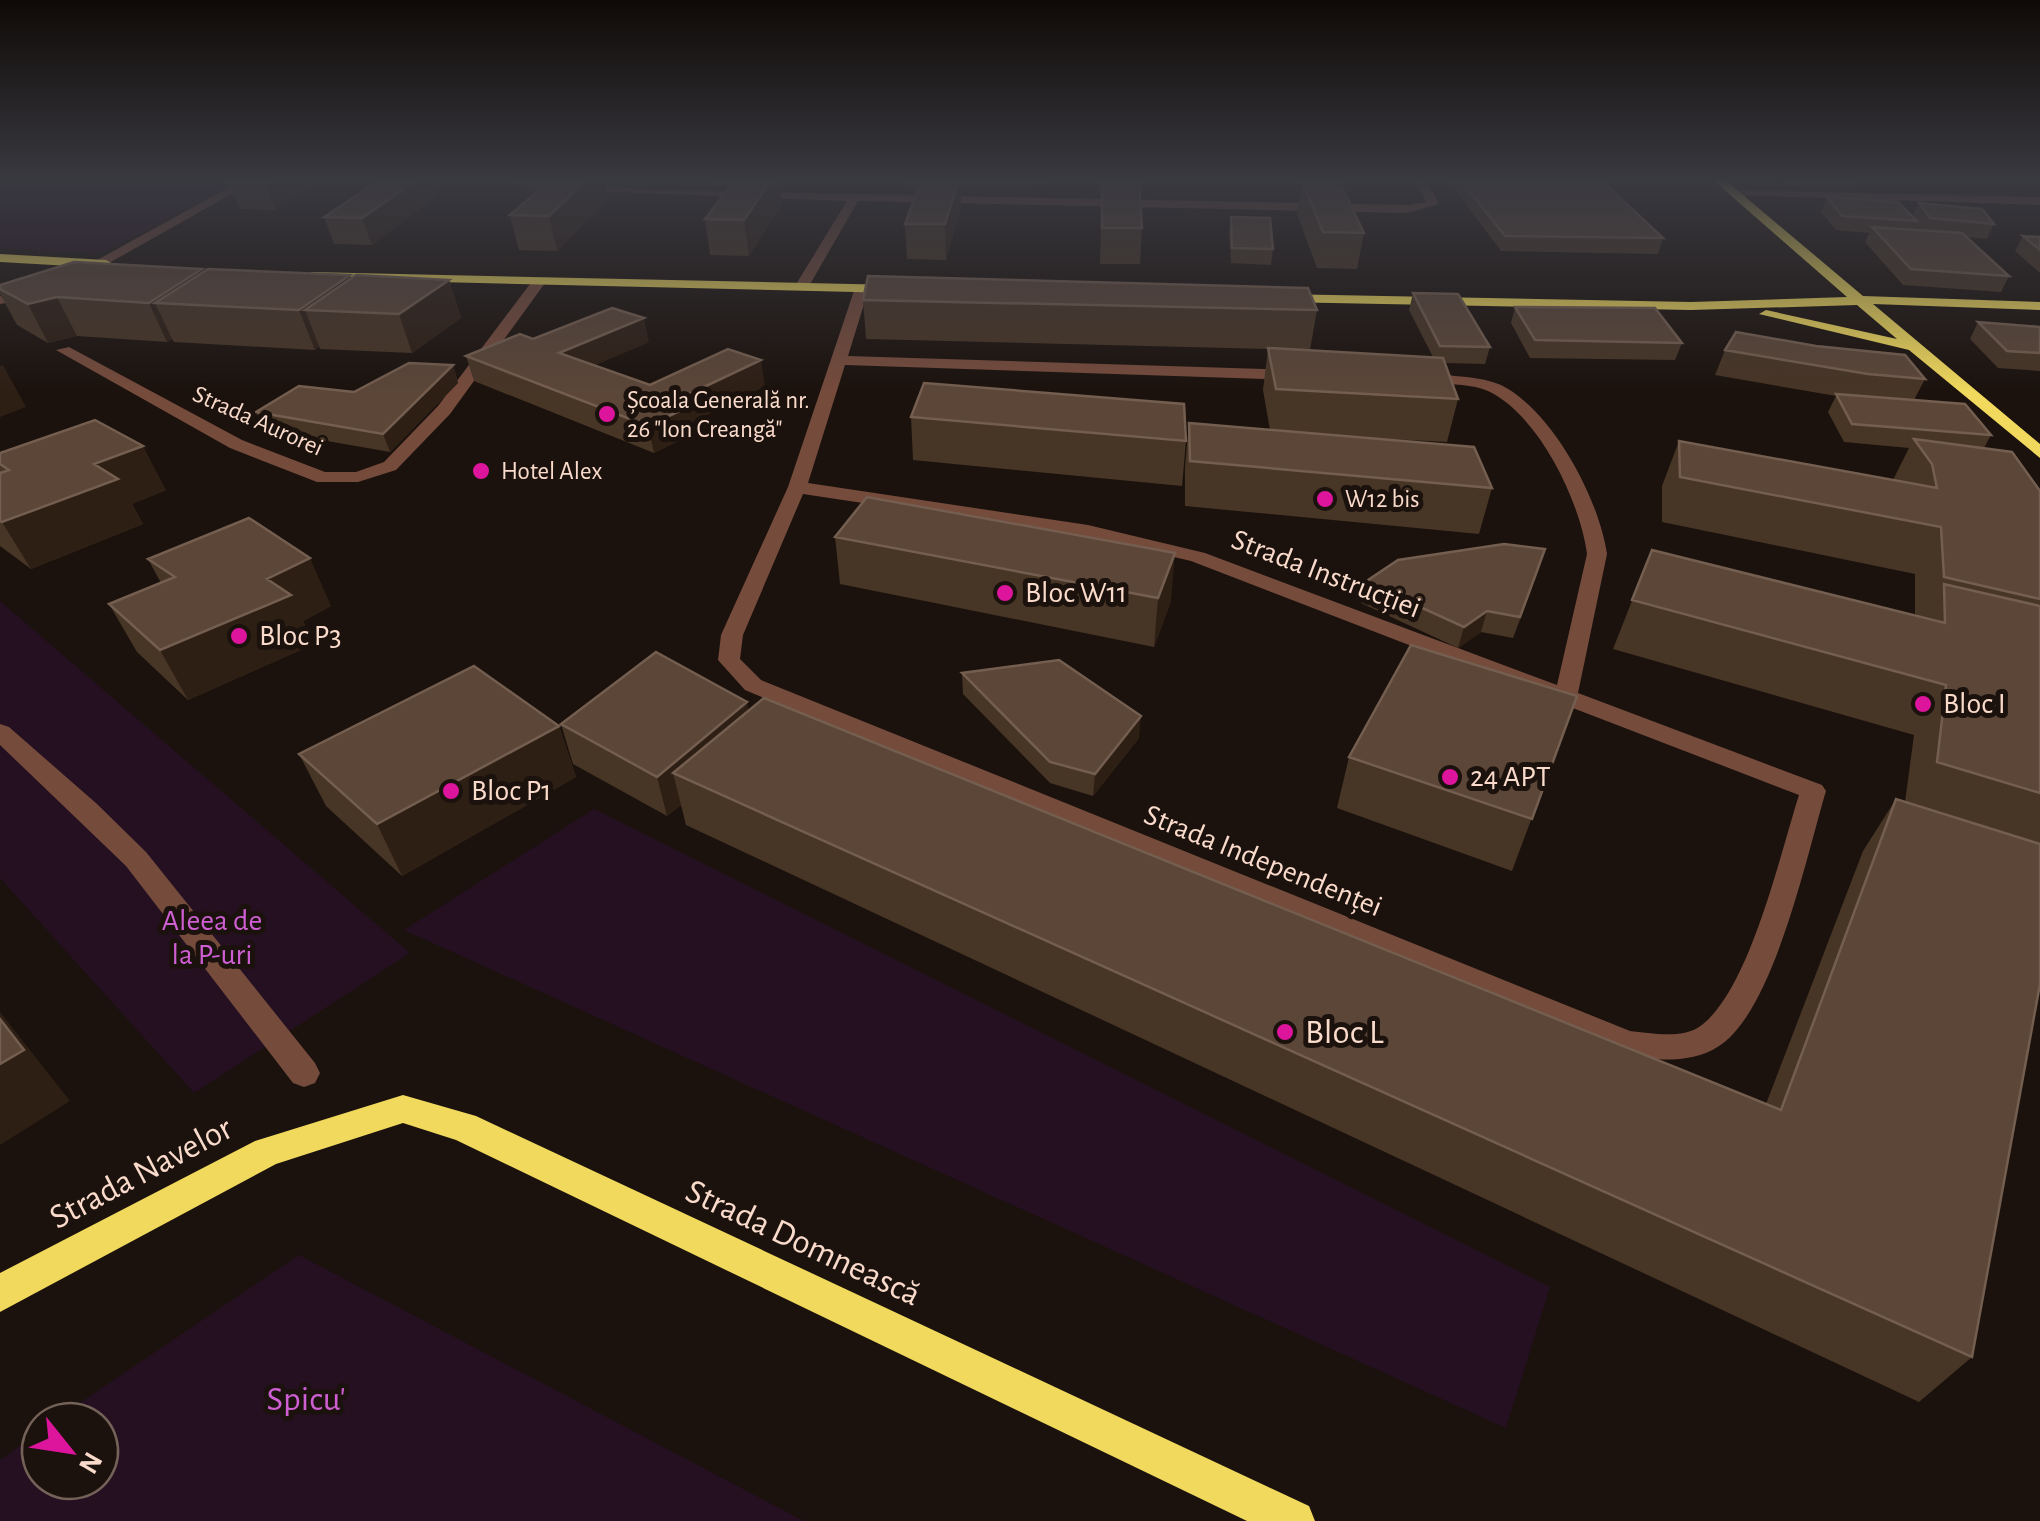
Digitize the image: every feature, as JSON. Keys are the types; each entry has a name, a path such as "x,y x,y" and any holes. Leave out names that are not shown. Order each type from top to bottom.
{"main road":[{"path":"1800,250 2040,453"},
{"path":"0,258 134,266"},
{"path":"302,275 915,290"},
{"path":"1268,297 1691,306 1859,300 2040,306"},
{"path":"1691,306 1810,322 1915,348"},
{"name":"Strada Domnească","path":"267,1152 403,1109 464,1128 1294,1521"},
{"name":"Strada Navelor","path":"0,1293 267,1152"}],"street":[{"path":"97,264 123,250"},
{"path":"802,286 823,250"},
{"name":"Strada Aurorei","path":"64,350 236,444 323,478 358,476 390,466 444,410 538,282"},
{"path":"798,487 862,288"},
{"path":"838,360 1315,376"},
{"path":"1395,378 1481,384 1507,395 1527,414 1571,474 1592,524 1597,554 1566,694"},
{"name":"Strada Instrucției","path":"798,487 1088,531 1198,557 1813,791"},
{"name":"Strada Independenței","path":"798,487 732,635 729,660 753,685 1628,1044 1673,1048 1711,1036 1740,1004 1757,966 1813,791"},
{"path":"0,732 88,810 136,860 304,1073"}],"green space":[{"path":"33,250 108,250 100,254"},
{"name":"Aleea de la P-uri","path":"0,601 410,953 194,1093 0,878"},
{"path":"594,809 1550,1287 1506,1428 404,930"},
{"name":"Spicu'","path":"299,1255 804,1521 0,1521 0,1460 20,1446 20,1501 120,1501 120,1401 83,1401"}],"building":[{"path":"1893,250 1981,250 2009,276 1911,269"},
{"path":"74,262 202,269 149,303 57,297 28,304 0,289 0,285"},
{"path":"208,269 350,275 299,310 155,303"},
{"path":"356,275 449,280 399,314 305,310"},
{"path":"868,276 1308,288 1317,310 863,300"},
{"path":"1413,293 1458,294 1490,347 1440,346"},
{"path":"1515,307 1655,308 1682,343 1535,340"},
{"path":"612,308 644,318 559,353 650,385 728,349 761,360 687,395 701,401 648,426 466,356 520,334 533,339"},
{"path":"1978,322 2040,327 2040,353 2007,351"},
{"path":"1736,332 1816,346 1905,355 1925,379 1868,374 1725,350"},
{"path":"1268,348 1443,358 1458,399 1276,389"},
{"path":"409,363 453,365 383,434 256,412 299,386 354,392"},
{"path":"924,383 1184,404 1186,441 911,417"},
{"path":"1836,394 1965,404 1991,435 1852,424"},
{"path":"95,420 143,446 94,464 118,479 0,521 0,473 9,470 0,464 0,453"},
{"path":"1189,423 1474,447 1492,488 1190,461"},
{"path":"1914,439 2012,452 2040,491 2040,599 1944,577 1941,527 1680,477 1679,441 1937,488 1932,464"},
{"path":"867,497 1175,553 1158,598 835,537"},
{"path":"249,518 310,558 267,579 291,595 160,650 109,604 175,577 148,559"},
{"path":"1504,544 1545,549 1520,617 1487,611 1464,627 1365,582 1398,560"},
{"path":"1652,550 1945,623 1944,584 2040,606 2040,793 1937,762 1946,685 1632,600"},
{"path":"1411,645 1577,696 1532,819 1349,757"},
{"path":"656,652 747,702 657,777 561,724"},
{"path":"1059,660 1141,716 1095,774 1050,762 962,673"},
{"path":"474,666 559,726 377,824 299,754"},
{"name":"Bloc L","path":"764,698 1781,1110 1896,799 2040,844 2040,984 1972,1357 673,773"},
{"path":"0,1019 24,1050 0,1064"}],"place":[{"name":"Școala Generală nr. 26 \"Ion Creangă\"","path":"607,414"},
{"name":"Hotel Alex","path":"481,471"},
{"name":"W12 bis","path":"1325,499"},
{"name":"Bloc W11","path":"1005,593"},
{"name":"Bloc P3","path":"239,636"},
{"name":"Bloc I","path":"1923,704"},
{"name":"24 APT","path":"1450,777"},
{"name":"Bloc P1","path":"451,791"},
{"name":"Bloc L","path":"1285,1032"}]}
